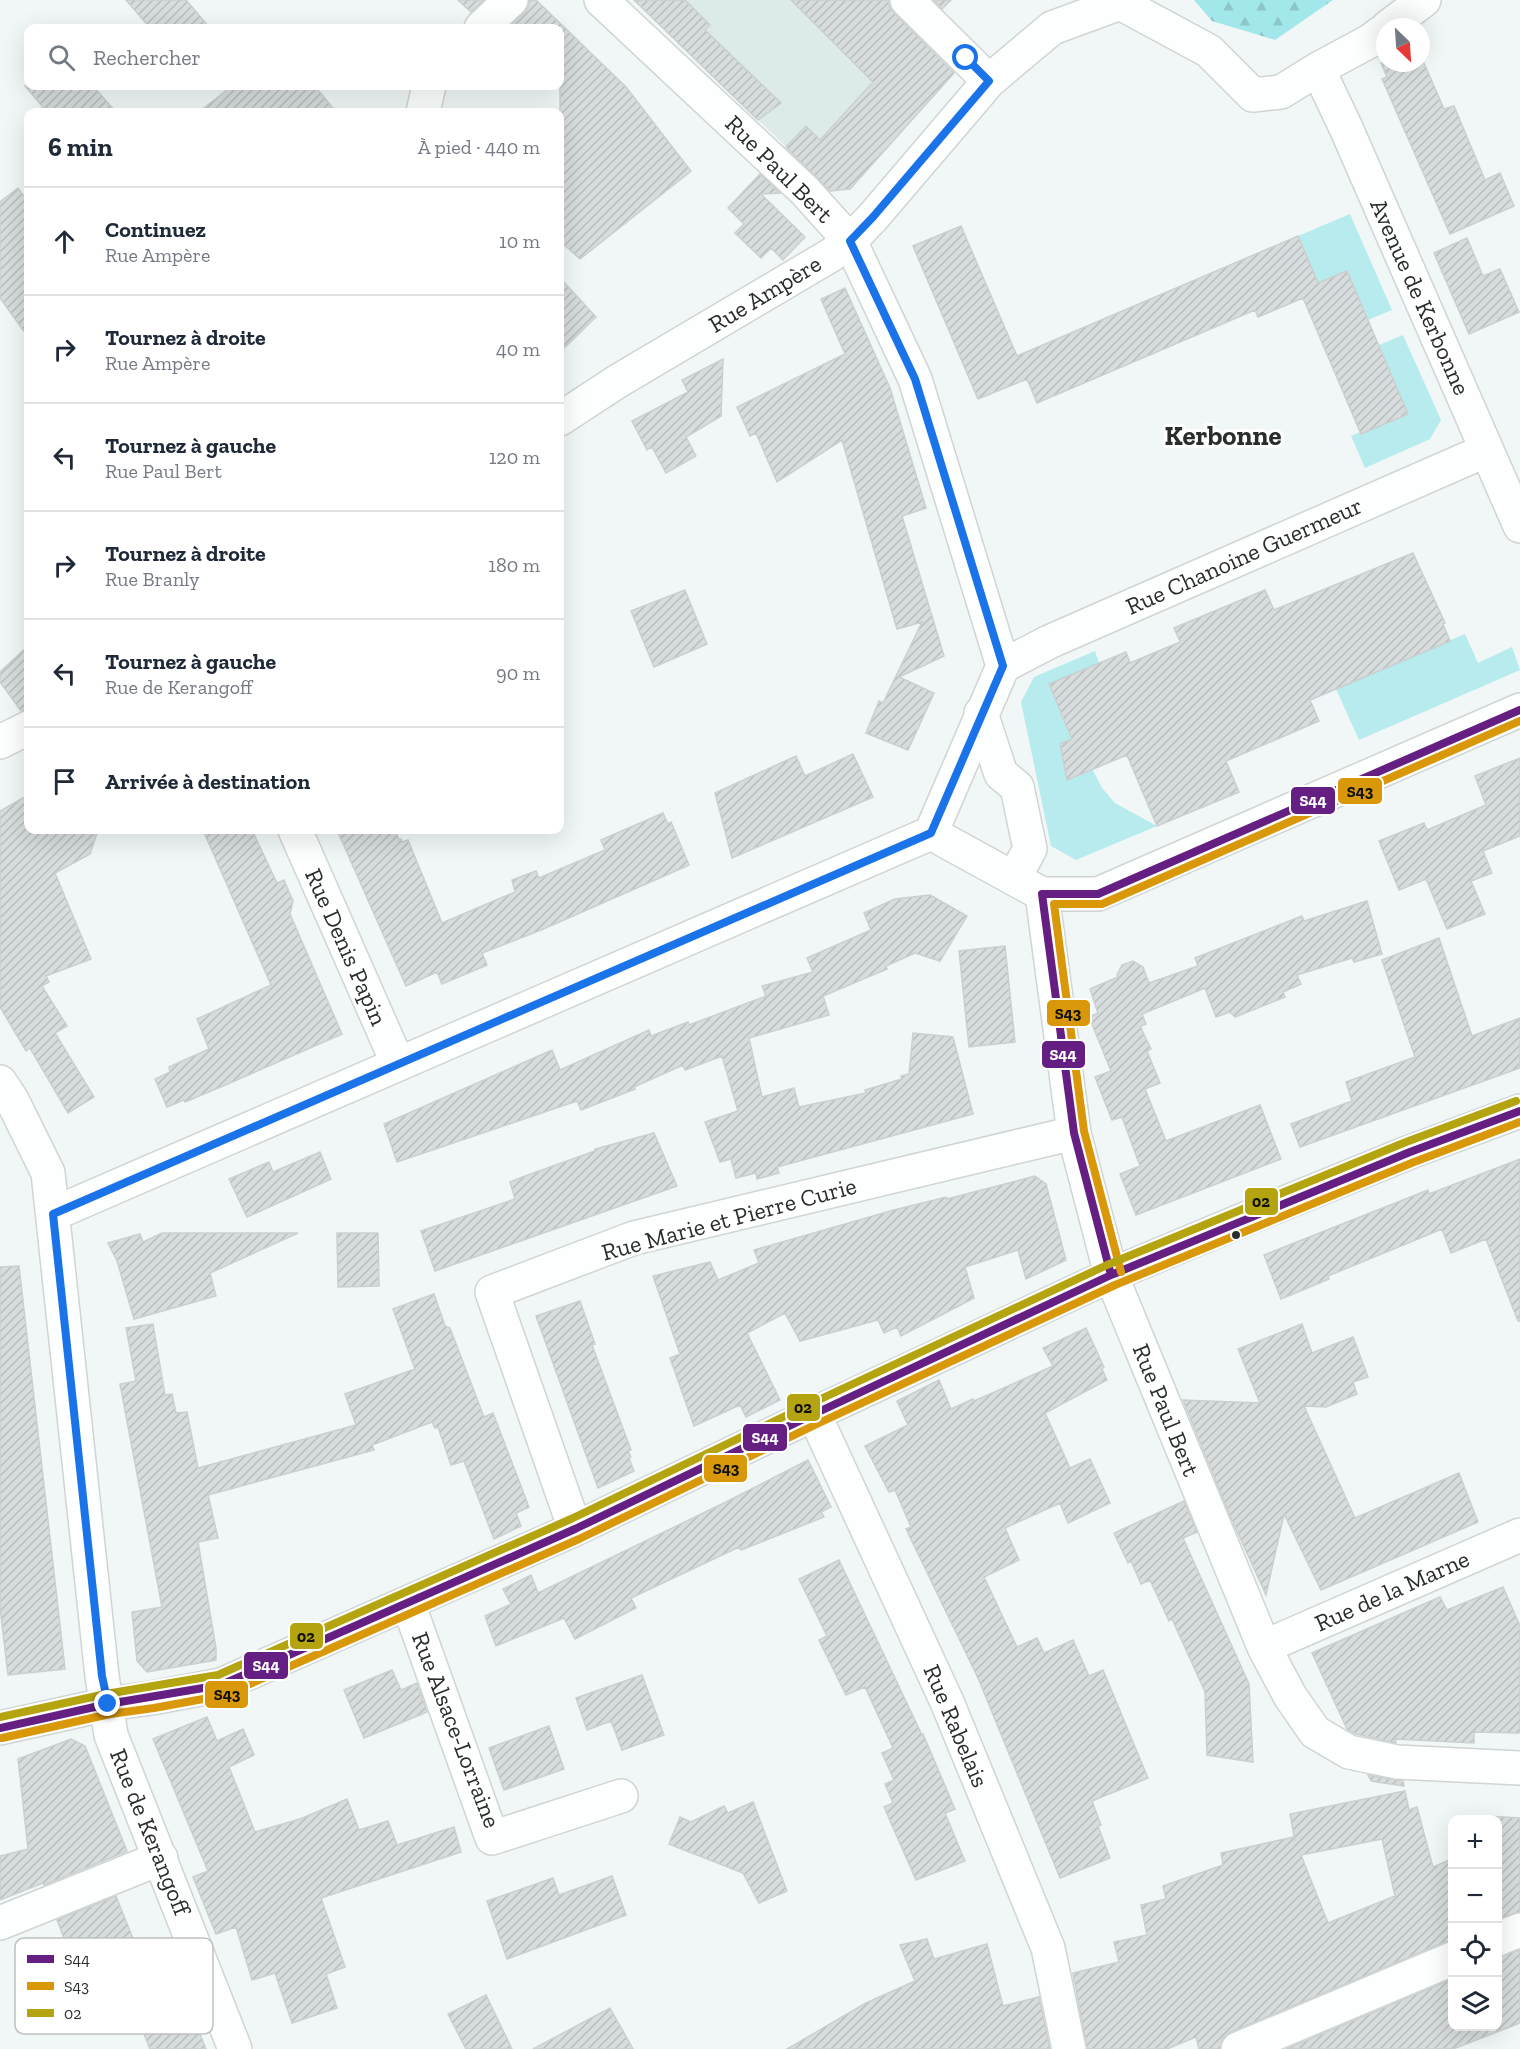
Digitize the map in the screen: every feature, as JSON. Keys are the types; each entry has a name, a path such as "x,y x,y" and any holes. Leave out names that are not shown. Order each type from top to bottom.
{"street":[{"path":"485,24 510,0"},
{"name":"Rue Paul Bert","path":"601,0 804,190 850,241 915,379 1003,666"},
{"path":"907,0 989,81"},
{"path":"1400,18 1424,0"},
{"name":"Rue Ampère","path":"564,416 618,381 831,255 850,241 989,81 1052,28 1120,3 1209,51 1253,95 1281,92 1318,69"},
{"path":"1318,69 1376,36"},
{"name":"Avenue de Kerbonne","path":"1318,69 1520,526"},
{"path":"424,108 428,90"},
{"name":"Rue Chanoine Guermeur","path":"1003,666 1049,642 1487,450"},
{"path":"53,1214 931,833 1003,666"},
{"path":"931,833 1042,894 1098,894 1520,710"},
{"path":"981,713 1001,774 1017,788 1030,849 1014,878"},
{"name":"Rue Denis Papin","path":"297,834 398,1064"},
{"name":"Rue Paul Bert","path":"1042,894 1074,1132 1111,1275 1264,1647 1290,1696 1315,1732 1349,1752 1397,1762 1520,1768"},
{"name":"Rue de Kerangoff","path":"0,1082 12,1100 48,1173 101,1664 111,1735 192,1938"},
{"name":"Rue Alsace-Lorraine","path":"0,1728 108,1704 221,1685 575,1529 1111,1275 1278,1205 1520,1111"},
{"name":"Rue Marie et Pierre Curie","path":"575,1529 492,1292 634,1238 1074,1132"},
{"name":"Rue Rabelais","path":"814,1414 947,1702 1048,1948 1069,2049"},
{"name":"Rue de la Marne","path":"1264,1647 1520,1535"},
{"name":"Rue Alsace-Lorraine","path":"408,1603 492,1838 621,1796"},
{"path":"0,1923 161,1858"},
{"path":"1502,1938 1520,1930"},
{"path":"1238,2049 1448,1961"},
{"name":"Rue de Kerangoff","path":"213,1992 235,2049"}],"shaded area":[{"path":"634,0 886,0 893,7 878,23 942,87 850,189 831,190"},
{"path":"1350,214 1392,310 1368,320 1347,271 1318,283 1298,236"},
{"path":"1403,335 1441,420 1430,439 1365,468 1351,436 1408,414 1379,345"},
{"path":"1465,634 1478,663 1512,647 1520,670 1359,740 1336,689"},
{"path":"1095,651 1099,663 1049,684 1102,788 1115,803 1157,826 1076,860 1051,846 1021,702 1034,677"}],"green space":[{"path":"1194,0 1333,0 1275,40 1212,21"}],"building":[{"path":"126,0 186,0 207,24 147,24"},
{"path":"458,0 484,0 471,12"},
{"path":"529,0 536,0 561,24 512,24 529,6"},
{"path":"634,0 685,0 710,25 705,30 781,103 758,120"},
{"path":"791,0 889,0 889,6 894,13 954,73 850,189 830,191 786,147 806,126 820,140 873,82"},
{"path":"934,0 951,0 942,9"},
{"path":"564,27 626,87 691,171 580,259 564,245 564,108 560,108 560,90 564,90"},
{"path":"1385,72 1428,72 1444,109 1454,106 1485,180 1500,173 1514,206 1450,234 1382,79 1387,77"},
{"path":"28,90 97,90 112,108 44,108"},
{"path":"227,90 318,90 333,108 204,108"},
{"path":"760,174 780,193 761,194 805,237 783,260 771,248 761,258 735,233 744,224 728,208"},
{"path":"18,188 24,196 24,331 0,298 0,202"},
{"path":"961,226 1017,356 1298,236 1318,283 1347,271 1408,414 1361,434 1303,298 1258,317 1255,310 1037,403 1027,379 978,399 913,246"},
{"path":"1467,238 1483,276 1500,269 1519,312 1469,334 1434,253"},
{"path":"564,282 596,317 564,348"},
{"path":"845,288 890,388 926,508 902,516 944,656 899,677 934,693 908,750 866,733 879,701 883,703 922,622 897,629 842,440 777,482 756,433 750,436 737,407 845,354 821,299"},
{"path":"723,359 721,416 686,437 696,456 666,473 652,447 647,450 632,421 688,392 682,380"},
{"path":"1413,553 1445,623 1443,624 1450,641 1310,700 1319,721 1226,761 1239,792 1157,826 1127,755 1067,780 1060,744 1072,739 1049,684 1126,652 1130,663 1180,642 1174,628 1265,590 1274,610"},
{"path":"685,590 707,644 654,667 631,611"},
{"path":"24,650 24,710 21,711 0,682 0,672"},
{"path":"853,754 873,797 732,858 715,793 796,756 805,776"},
{"path":"1520,758 1520,836 1483,851 1492,873 1471,881 1485,914 1447,929 1426,879 1399,890 1379,841 1424,823 1427,830 1486,805 1475,776"},
{"path":"24,797 24,834 97,834 90,854 55,873 91,959 46,976 49,982 42,986 67,1026 55,1033 94,1097 68,1113 30,1048 26,1051 0,1007 0,811"},
{"path":"663,813 668,824 671,822 689,865 541,930 482,953 487,965 442,984 437,972 406,986 339,834 397,834 402,842 408,840 442,923 515,892 512,880 536,871 539,878 605,850 601,840"},
{"path":"205,834 254,834 277,883 284,880 293,901 290,914 342,1034 185,1102 184,1100 167,1107 155,1079 170,1072 169,1067 209,1049 197,1019 271,985"},
{"path":"930,895 967,916 940,961 915,953 886,966 887,969 823,996 829,1015 749,1038 762,1097 794,1088 799,1107 866,1093 865,1090 902,1079 901,1076 909,1074 913,1033 953,1037 973,1114 777,1167 779,1173 757,1179 756,1173 736,1178 731,1159 720,1162 705,1122 738,1111 722,1056 685,1070 683,1065 634,1087 635,1089 581,1110 577,1101 397,1162 384,1124 552,1050 560,1070 649,1030 651,1036 688,1022 689,1025 766,996 762,986 813,972 807,958 871,930 864,913 895,899"},
{"path":"1367,901 1382,954 1354,962 1352,958 1297,975 1301,984 1283,992 1285,997 1235,1017 1230,1012 1216,1017 1205,988 1142,1014 1146,1024 1141,1028 1151,1049 1147,1051 1160,1083 1145,1089 1166,1141 1260,1105 1281,1159 1136,1215 1120,1174 1140,1166 1122,1117 1112,1120 1095,1077 1111,1071 1089,1017 1098,1013 1090,989 1118,977 1122,965 1133,961 1143,967 1149,983 1198,966 1195,958 1302,916 1304,921"},
{"path":"1439,938 1472,1036 1520,1018 1520,1068 1300,1147 1291,1124 1352,1101 1346,1082 1415,1057 1382,960"},
{"path":"1005,946 1015,1042 969,1047 959,951"},
{"path":"654,1133 677,1186 435,1271 421,1231 515,1199 510,1182 595,1151 595,1149"},
{"path":"320,1152 331,1179 247,1217 229,1179 269,1162 273,1172"},
{"path":"1520,1159 1520,1321 1518,1321 1486,1239 1451,1253 1442,1229 1328,1276 1329,1279 1281,1299 1264,1255 1428,1190 1429,1194"},
{"path":"1035,1176 1046,1184 1066,1260 1026,1279 1018,1250 965,1267 974,1298 901,1336 897,1327 884,1333 878,1320 800,1341 785,1313 747,1333 780,1400 746,1417 740,1405 694,1426 670,1358 680,1354 653,1276 710,1262 718,1280 759,1263 754,1250 894,1210"},
{"path":"162,1233 298,1233 210,1273 216,1296 134,1319 117,1261 108,1243 140,1234 143,1242"},
{"path":"337,1233 378,1233 379,1286 338,1287"},
{"path":"19,1266 65,1669 8,1675 0,1608 0,1267"},
{"path":"434,1294 445,1326 450,1328 484,1417 493,1413 529,1507 516,1513 521,1526 494,1539 464,1461 451,1465 438,1427 435,1428 432,1422 372,1445 374,1450 208,1495 218,1538 198,1542 216,1648 216,1660 147,1672 137,1661 132,1612 162,1607 120,1384 136,1381 126,1328 153,1324 165,1395 172,1394 176,1413 187,1412 198,1468 356,1425 345,1394 415,1369 393,1309"},
{"path":"580,1301 595,1344 592,1345 631,1450 628,1451 631,1457 629,1458 634,1471 598,1488 536,1316"},
{"path":"1302,1324 1312,1353 1353,1337 1368,1377 1353,1382 1357,1394 1326,1407 1304,1406 1355,1518 1459,1473 1478,1522 1321,1590 1284,1514 1266,1595 1231,1518 1183,1400 1260,1403 1238,1349"},
{"path":"1086,1328 1104,1367 1102,1369 1107,1380 1045,1413 1070,1468 1090,1459 1110,1503 1068,1523 1060,1503 1005,1528 1019,1560 984,1577 1017,1647 1037,1638 1044,1653 1073,1640 1089,1676 1103,1670 1148,1778 1092,1801 1101,1825 1098,1826 1110,1858 1060,1878 978,1678 906,1529 911,1527 895,1490 889,1492 865,1446 908,1425 897,1401 939,1380 951,1409 973,1399 974,1401 1053,1366 1043,1348"},
{"path":"808,1460 831,1507 821,1512 824,1517 741,1550 739,1547 631,1598 636,1608 575,1639 564,1618 496,1646 485,1616 511,1604 503,1589 531,1575 538,1593"},
{"path":"1184,1501 1197,1532 1183,1538 1249,1684 1253,1762 1207,1755 1205,1692 1172,1619 1169,1621 1150,1580 1141,1584 1131,1561 1128,1563 1114,1533"},
{"path":"839,1560 923,1734 955,1809 945,1813 965,1861 916,1880 884,1807 893,1803 885,1784 894,1780 882,1753 893,1748 865,1687 846,1695 819,1640 827,1636 799,1579"},
{"path":"1503,1587 1520,1626 1520,1733 1474,1732 1474,1743 1395,1739 1396,1743 1356,1734 1347,1729 1312,1653 1440,1597 1447,1610"},
{"path":"392,1670 401,1690 417,1683 427,1712 364,1738 344,1690"},
{"path":"642,1675 664,1735 622,1750 611,1721 587,1730 576,1698"},
{"path":"207,1717 217,1741 243,1729 254,1755 229,1767 255,1832 300,1819 347,1799 359,1830 388,1821 397,1845 454,1827 461,1852 321,1898 345,1967 326,1974 337,2008 292,2023 275,1973 252,1980 236,1927 216,1934 193,1877 208,1871 153,1739"},
{"path":"549,1726 564,1769 504,1790 489,1748"},
{"path":"71,1739 85,1746 127,1851 44,1885 43,1883 0,1900 0,1856 28,1849 18,1759"},
{"path":"1368,1775 1403,1781 1404,1786 1371,1781"},
{"path":"1405,1791 1409,1810 1417,1807 1433,1867 1448,1861 1448,1942 1231,2032 1223,2038 1220,2049 1199,2049 1196,2037 1167,2049 1087,2049 1073,1973 1119,1962 1114,1942 1147,1935 1141,1905 1166,1899 1163,1886 1223,1865 1221,1853 1294,1837 1295,1841 1290,1814","holes":["1382,1839 1395,1896 1328,1923 1301,1855"]},
{"path":"753,1802 787,1891 759,1903 743,1873 669,1844 680,1817 691,1822 724,1806 728,1813"},
{"path":"1502,1817 1520,1818 1520,1912 1502,1917"},
{"path":"612,1876 626,1915 507,1959 487,1901 553,1878 559,1895"},
{"path":"116,1896 133,1938 64,1938 57,1920"},
{"path":"927,1939 934,1959 987,1944 1003,2006 1039,1997 1050,2049 787,2049 866,2003 915,1981 900,1945"},
{"path":"1520,1950 1520,2023 1502,2030 1502,1977 1502,1955"},
{"path":"1448,1981 1448,2031 1499,2031 1453,2049 1286,2049"},
{"path":"486,1995 512,2049 466,2049 448,2014"},
{"path":"610,2008 633,2049 533,2049"},
{"path":"144,2034 200,2034 206,2049 150,2049"}],"transit line":[{"name":"S44","path":"1111,1275 1074,1133 1042,894 1098,894 1520,710"},
{"name":"S43","path":"1121,1272 1084,1131 1054,904 1102,904 1520,721"},
{"name":"02","path":"0,1717 106,1694 218,1675 571,1519 1107,1265 1406,1142 1516,1101"},
{"name":"S44","path":"0,1728 108,1704 221,1685 575,1529 1111,1275 1410,1152 1520,1111"},
{"name":"S43","path":"2,1738 110,1714 225,1695 579,1539 819,1423 1115,1285 1414,1162 1520,1122"}],"district":[{"name":"Kerbonne","path":"1223,436"}],"route":[{"path":"108,1704 102,1676 53,1214 931,833 1003,666 915,379 850,241 989,81 966,58"}]}
